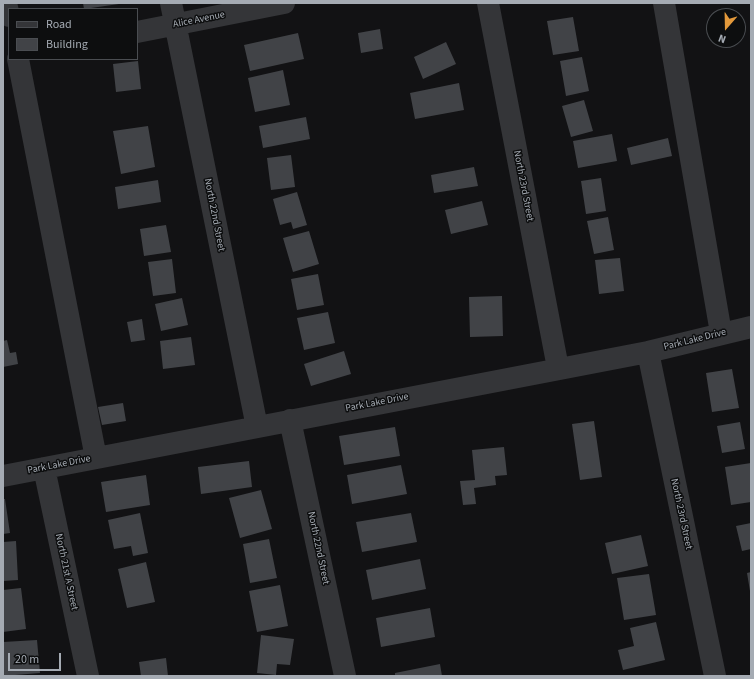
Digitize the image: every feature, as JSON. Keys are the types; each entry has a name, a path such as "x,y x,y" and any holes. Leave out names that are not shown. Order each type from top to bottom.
{"street":[{"name":"North 22nd Street","path":"171,3 257,427"},
{"name":"Alice Avenue","path":"138,32 284,3"},
{"name":"North 23rd Street","path":"488,3 558,368"},
{"path":"664,3 721,333"},
{"path":"18,60 96,458"},
{"name":"Park Lake Drive","path":"3,476 558,368 648,352 721,333 751,327"},
{"name":"North 23rd Street","path":"648,352 715,676"},
{"name":"North 22nd Street","path":"290,420 345,676"},
{"name":"North 21st A Street","path":"44,468 88,676"}],"building":[{"path":"83,3 119,3 91,8 84,8"},
{"path":"573,17 579,51 553,55 547,21"},
{"path":"380,29 383,49 361,53 358,33"},
{"path":"298,33 304,59 250,71 244,45"},
{"path":"446,42 456,64 423,79 414,57"},
{"path":"582,57 589,91 566,96 560,61"},
{"path":"138,61 141,89 116,92 113,64"},
{"path":"283,70 290,105 255,112 248,78"},
{"path":"459,83 464,110 415,119 410,93"},
{"path":"584,100 593,131 571,137 562,106"},
{"path":"306,117 310,139 263,148 259,126"},
{"path":"148,126 155,167 121,174 113,131"},
{"path":"612,134 617,161 578,168 573,141"},
{"path":"668,138 672,156 631,165 627,148"},
{"path":"291,155 295,187 271,190 267,158"},
{"path":"474,167 478,186 434,193 431,175"},
{"path":"601,178 606,211 586,214 581,181"},
{"path":"158,180 161,202 118,209 115,187"},
{"path":"297,192 307,225 293,229 291,222 280,225 273,199"},
{"path":"482,201 488,225 451,234 445,210"},
{"path":"608,217 614,250 594,254 587,221"},
{"path":"166,225 171,252 144,256 140,229"},
{"path":"309,231 319,264 293,272 283,238"},
{"path":"620,258 624,291 599,294 595,260"},
{"path":"172,259 176,293 153,296 148,262"},
{"path":"318,274 324,305 297,310 291,279"},
{"path":"502,296 503,336 470,337 469,297"},
{"path":"182,298 188,325 161,331 155,304"},
{"path":"328,312 335,343 304,350 297,318"},
{"path":"142,319 145,340 131,342 127,322"},
{"path":"191,337 195,365 163,369 160,341"},
{"path":"7,340 10,353 16,352 18,364 3,367 3,341"},
{"path":"344,351 351,374 311,386 304,364"},
{"path":"732,369 739,408 712,412 706,373"},
{"path":"123,403 126,421 102,425 98,407"},
{"path":"594,421 602,477 580,480 572,424"},
{"path":"740,422 745,449 722,453 717,426"},
{"path":"395,427 400,456 344,465 339,436"},
{"path":"504,447 507,475 495,476 496,485 474,488 476,504 463,505 460,481 475,480 472,450"},
{"path":"249,461 252,487 201,494 198,467"},
{"path":"751,463 751,502 731,505 725,467"},
{"path":"401,465 407,494 352,504 347,475"},
{"path":"146,475 150,505 106,512 101,482"},
{"path":"261,490 272,529 240,538 229,498"},
{"path":"3,499 5,499 10,533 3,534"},
{"path":"140,513 148,553 133,556 131,546 114,549 108,520"},
{"path":"411,513 417,542 362,552 356,522"},
{"path":"751,523 751,549 742,551 736,526"},
{"path":"641,535 648,566 612,574 605,543"},
{"path":"269,539 277,578 250,583 243,544"},
{"path":"16,541 18,580 3,581 3,542"},
{"path":"420,559 426,589 372,600 366,570"},
{"path":"146,562 155,602 127,608 118,569"},
{"path":"751,572 751,590 750,591 747,573"},
{"path":"649,574 656,615 624,620 617,578"},
{"path":"280,585 288,626 257,632 249,591"},
{"path":"21,588 26,629 3,632 3,590"},
{"path":"430,608 435,637 381,647 376,618"},
{"path":"656,622 665,660 623,670 618,650 634,646 630,628"},
{"path":"261,635 294,639 290,665 277,664 276,675 257,673"},
{"path":"37,640 40,673 3,676 3,642"},
{"path":"166,658 168,676 141,676 139,662"},
{"path":"440,664 442,676 395,676 395,673"}]}
